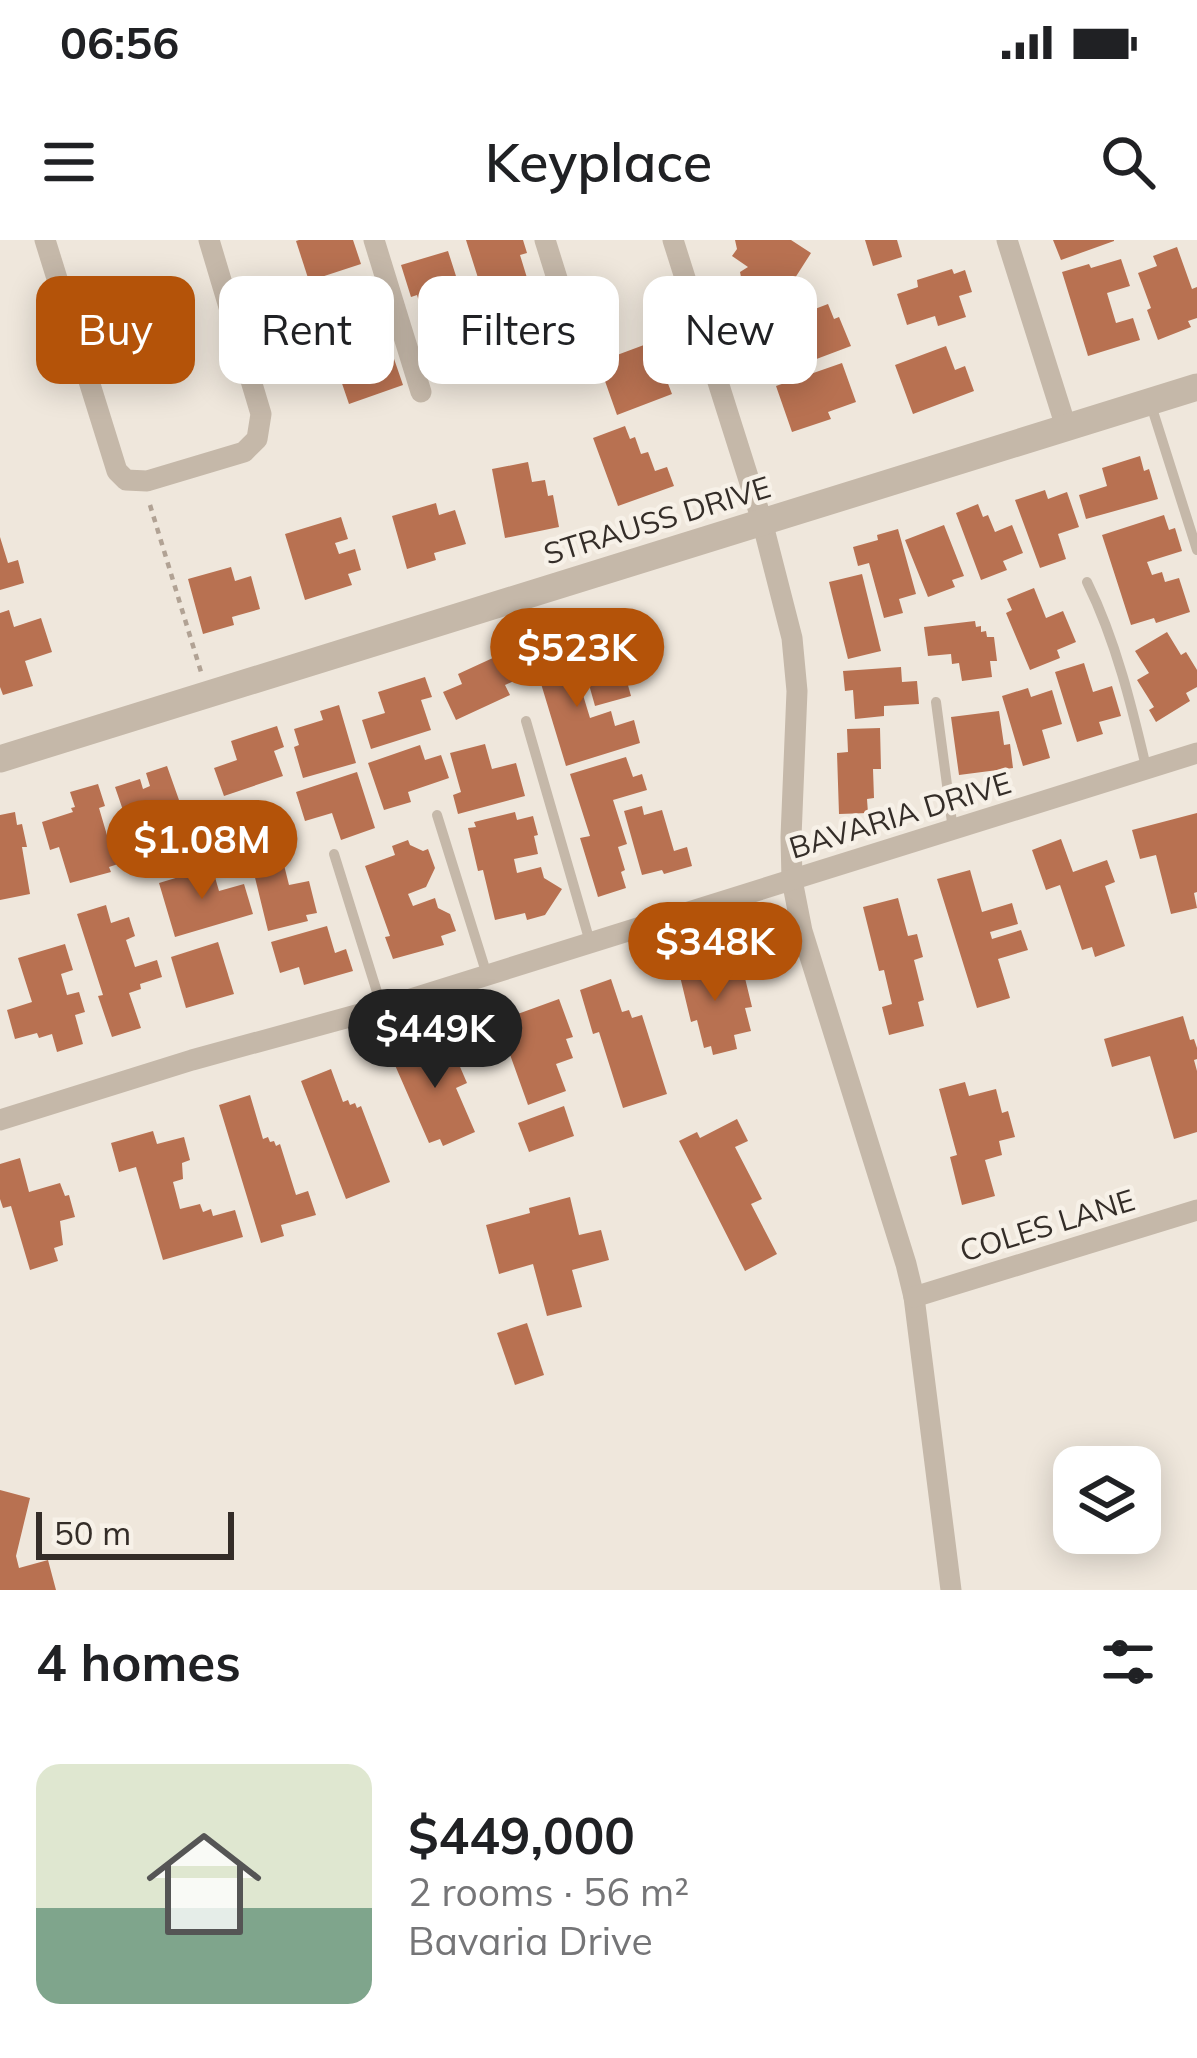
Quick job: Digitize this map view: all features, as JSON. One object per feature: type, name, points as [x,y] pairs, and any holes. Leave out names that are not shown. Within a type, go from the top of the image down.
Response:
[{"type":"street","points":[[45,240],[117,471],[126,480],[147,482],[244,452],[257,439],[261,414],[209,240]]},
{"type":"street","points":[[374,240],[421,392]]},
{"type":"street","points":[[545,240],[556,276]]},
{"type":"street","points":[[673,240],[761,521],[792,638],[797,751],[792,880],[813,971],[914,1297],[951,1590]]},
{"type":"street","points":[[1007,240],[1066,427]]},
{"type":"street","name":"STRAUSS DRIVE","points":[[0,759],[1197,387]]},
{"type":"street","name":"BAVARIA DRIVE","points":[[0,1120],[382,1008],[1197,754]]},
{"type":"street","name":"COLES LANE","points":[[914,1297],[1197,1210]]},
{"type":"lane","points":[[1150,402],[1197,550]]},
{"type":"lane","points":[[1088,582],[1135,715],[1147,771]]},
{"type":"lane","points":[[936,702],[953,830]]},
{"type":"lane","points":[[526,721],[590,942]]},
{"type":"lane","points":[[437,815],[487,975]]},
{"type":"lane","points":[[334,854],[382,1008]]},
{"type":"path","points":[[147,482],[147,497],[208,695]]},
{"type":"building","points":[[353,240],[361,264],[324,276],[307,276],[296,241]]},
{"type":"building","points":[[466,240],[523,240],[527,253],[520,255],[526,276],[477,276]]},
{"type":"building","points":[[735,240],[791,240],[811,253],[796,276],[741,276],[748,267],[732,256],[737,249]]},
{"type":"building","points":[[865,240],[897,240],[902,257],[873,266]]},
{"type":"building","points":[[1053,240],[1114,240],[1114,241],[1061,260]]},
{"type":"building","points":[[1177,247],[1192,289],[1197,287],[1197,318],[1188,321],[1191,327],[1158,340],[1138,273],[1157,266],[1153,256]]},
{"type":"building","points":[[448,251],[456,276],[418,276],[418,298],[411,297],[401,265]]},
{"type":"building","points":[[1121,259],[1130,286],[1107,293],[1116,323],[1133,318],[1140,340],[1088,356],[1062,272]]},
{"type":"building","points":[[952,269],[954,274],[965,270],[972,292],[959,296],[966,317],[938,326],[935,316],[907,325],[897,294],[918,287],[917,280]]},
{"type":"building","points":[[828,304],[851,346],[817,359],[817,308]]},
{"type":"building","points":[[643,345],[643,384],[668,384],[672,394],[617,415],[606,384],[619,384],[619,354]]},
{"type":"building","points":[[946,346],[955,370],[965,366],[974,391],[913,414],[895,365]]},
{"type":"building","points":[[394,359],[403,385],[349,404],[342,384],[394,384]]},
{"type":"building","points":[[842,363],[856,402],[828,412],[831,419],[792,432],[776,386],[817,384],[817,372]]},
{"type":"building","points":[[625,426],[641,454],[648,452],[655,471],[667,467],[674,486],[618,506],[593,438]]},
{"type":"building","points":[[1140,456],[1158,499],[1086,519],[1079,495],[1107,486],[1102,468]]},
{"type":"building","points":[[528,462],[532,482],[545,480],[548,496],[553,495],[559,527],[505,538],[492,469]]},
{"type":"building","points":[[1045,490],[1048,499],[1067,492],[1079,527],[1058,534],[1066,559],[1040,568],[1015,500]]},
{"type":"building","points":[[436,503],[439,515],[455,510],[466,544],[434,553],[436,560],[407,569],[392,516]]},
{"type":"building","points":[[978,504],[995,532],[1012,525],[1023,553],[1003,561],[1007,570],[981,580],[956,513]]},
{"type":"building","points":[[1164,515],[1169,530],[1175,528],[1182,551],[1147,562],[1152,575],[1162,572],[1165,582],[1179,578],[1190,612],[1131,625],[1102,535]]},
{"type":"building","points":[[341,517],[348,539],[335,543],[339,554],[355,549],[361,570],[348,574],[352,585],[305,600],[285,534]]},
{"type":"building","points":[[944,525],[964,576],[952,580],[955,587],[928,597],[905,540]]},
{"type":"building","points":[[898,529],[916,594],[899,599],[903,613],[884,618],[869,563],[858,566],[853,547]]},
{"type":"building","points":[[0,537],[8,563],[18,560],[24,583],[0,590]]},
{"type":"building","points":[[231,567],[235,581],[251,576],[260,609],[232,617],[234,625],[203,634],[188,579]]},
{"type":"building","points":[[862,574],[881,651],[848,659],[829,582]]},
{"type":"building","points":[[1034,588],[1046,618],[1063,611],[1076,642],[1057,650],[1060,658],[1030,670],[1006,613],[1012,610],[1007,599]]},
{"type":"building","points":[[9,610],[14,627],[41,618],[52,652],[25,661],[33,686],[3,695],[0,613]]},
{"type":"building","points":[[975,621],[981,632],[994,637],[997,661],[990,661],[992,677],[962,681],[959,663],[952,664],[951,654],[928,656],[924,627]]},
{"type":"building","points":[[613,632],[631,696],[595,706],[577,642]]},
{"type":"building","points":[[1167,632],[1197,670],[1197,687],[1186,693],[1190,701],[1156,722],[1149,710],[1154,707],[1137,680],[1149,673],[1135,651]]},
{"type":"building","points":[[566,639],[590,718],[611,711],[615,726],[634,720],[640,743],[566,766],[532,654]]},
{"type":"building","points":[[508,651],[511,657],[520,653],[529,674],[505,685],[510,695],[456,720],[443,692],[462,684],[458,674]]},
{"type":"building","points":[[1084,663],[1093,692],[1112,686],[1121,716],[1099,722],[1103,734],[1077,742],[1055,672]]},
{"type":"building","points":[[901,667],[902,682],[917,681],[919,704],[884,706],[884,716],[855,719],[853,690],[845,691],[843,671]]},
{"type":"building","points":[[425,677],[432,697],[421,700],[431,730],[371,749],[362,720],[385,713],[378,692]]},
{"type":"building","points":[[1028,688],[1031,697],[1052,690],[1062,724],[1042,730],[1050,758],[1023,766],[1002,696]]},
{"type":"building","points":[[339,705],[356,763],[303,778],[294,729],[323,720],[320,711]]},
{"type":"building","points":[[999,711],[1013,768],[959,775],[951,717]]},
{"type":"building","points":[[277,726],[284,747],[274,751],[283,776],[224,796],[214,768],[237,760],[231,741]]},
{"type":"building","points":[[880,728],[881,769],[873,769],[874,798],[867,799],[868,813],[839,814],[837,753],[848,752],[847,729]]},
{"type":"building","points":[[485,744],[492,769],[516,763],[525,796],[458,814],[453,795],[461,792],[450,753]]},
{"type":"building","points":[[420,745],[425,760],[441,755],[449,778],[408,792],[411,802],[384,810],[368,763]]},
{"type":"building","points":[[626,757],[633,777],[642,774],[647,790],[613,800],[627,844],[618,847],[626,888],[598,897],[580,838],[590,836],[570,774]]},
{"type":"building","points":[[167,766],[179,800],[172,802],[182,832],[136,848],[115,787],[140,779],[143,789],[150,786],[146,773]]},
{"type":"building","points":[[357,772],[375,828],[341,840],[332,813],[305,821],[296,792]]},
{"type":"building","points":[[98,784],[109,842],[117,840],[124,862],[109,867],[111,872],[70,883],[59,847],[50,850],[42,822],[73,812],[70,792]]},
{"type":"building","points":[[267,802],[270,815],[285,812],[293,842],[279,845],[289,885],[309,881],[317,913],[306,915],[308,921],[268,931],[250,857],[244,858],[235,823],[241,822],[238,809]]},
{"type":"building","points":[[642,806],[644,815],[662,810],[674,851],[687,847],[692,866],[642,875],[624,811]]},
{"type":"building","points":[[15,812],[27,847],[22,847],[30,894],[0,900],[0,815]]},
{"type":"building","points":[[515,812],[517,820],[533,816],[538,835],[534,836],[538,854],[514,859],[517,873],[541,867],[544,878],[562,889],[545,915],[527,920],[525,913],[495,920],[468,828],[476,827],[474,822]]},
{"type":"building","points":[[1197,813],[1197,908],[1171,914],[1156,855],[1140,859],[1132,830]]},
{"type":"building","points":[[1061,839],[1073,872],[1107,860],[1115,882],[1105,886],[1125,946],[1095,957],[1092,947],[1082,950],[1060,885],[1046,890],[1032,850]]},
{"type":"building","points":[[408,840],[423,851],[428,849],[435,868],[426,887],[408,894],[413,906],[435,898],[438,908],[450,914],[456,931],[441,936],[444,945],[393,959],[385,937],[390,936],[365,866],[395,855],[392,846]]},
{"type":"building","points":[[212,867],[219,891],[244,884],[253,914],[175,937],[159,883]]},
{"type":"building","points":[[970,870],[982,912],[1012,903],[1018,924],[990,932],[992,939],[1021,930],[1028,950],[998,959],[1010,998],[977,1008],[937,879]]},
{"type":"building","points":[[898,898],[908,936],[917,934],[923,957],[914,960],[924,1000],[918,1002],[924,1026],[889,1035],[882,1007],[892,1004],[863,907]]},
{"type":"building","points":[[106,905],[111,923],[129,917],[135,936],[126,940],[135,967],[157,960],[162,977],[129,993],[141,1028],[112,1037],[77,914]]},
{"type":"building","points":[[327,926],[335,953],[346,949],[353,971],[304,985],[299,967],[280,973],[271,942]]},
{"type":"building","points":[[218,942],[234,994],[186,1008],[171,957]]},
{"type":"building","points":[[65,944],[73,970],[61,974],[67,995],[79,992],[85,1012],[75,1015],[83,1044],[57,1052],[52,1034],[15,1039],[7,1010],[32,1002],[18,958]]},
{"type":"building","points":[[711,956],[717,980],[744,974],[752,1007],[745,1008],[751,1031],[734,1035],[737,1049],[713,1055],[711,1046],[704,1048],[697,1020],[691,1022],[677,964]]},
{"type":"building","points":[[611,979],[622,1012],[629,1010],[632,1018],[642,1015],[667,1094],[623,1108],[580,990]]},
{"type":"building","points":[[559,999],[573,1037],[566,1039],[573,1058],[556,1064],[566,1091],[528,1105],[508,1049],[496,1053],[485,1026]]},
{"type":"building","points":[[1183,1016],[1197,1048],[1197,1132],[1174,1139],[1150,1056],[1112,1067],[1104,1039]]},
{"type":"building","points":[[448,1039],[467,1083],[456,1088],[475,1132],[443,1146],[440,1139],[429,1143],[391,1056],[417,1044],[420,1051]]},
{"type":"building","points":[[331,1069],[343,1102],[361,1106],[390,1182],[346,1199],[301,1081]]},
{"type":"building","points":[[965,1082],[969,1096],[996,1089],[1015,1137],[999,1141],[1002,1155],[985,1160],[995,1196],[962,1205],[950,1157],[957,1155],[939,1089]]},
{"type":"building","points":[[250,1095],[263,1139],[280,1144],[296,1195],[308,1191],[316,1215],[281,1225],[284,1236],[261,1243],[219,1105]]},
{"type":"building","points":[[564,1106],[574,1136],[529,1152],[518,1123]]},
{"type":"building","points":[[737,1119],[748,1141],[735,1147],[762,1199],[751,1204],[777,1254],[745,1271],[679,1141],[697,1132],[700,1138]]},
{"type":"building","points":[[153,1131],[157,1144],[184,1137],[190,1160],[182,1163],[183,1179],[173,1182],[180,1209],[200,1204],[203,1212],[211,1209],[213,1216],[235,1210],[243,1237],[163,1260],[136,1167],[119,1172],[111,1143]]},
{"type":"building","points":[[20,1158],[29,1192],[60,1183],[75,1217],[60,1221],[63,1245],[54,1248],[58,1261],[30,1270],[11,1206],[3,1208],[0,1199],[0,1164]]},
{"type":"building","points":[[570,1197],[579,1235],[601,1230],[609,1260],[572,1270],[582,1307],[547,1316],[533,1264],[499,1274],[486,1225]]},
{"type":"building","points":[[527,1323],[544,1375],[515,1385],[497,1333]]},
{"type":"building","points":[[0,1490],[30,1498],[16,1556],[19,1568],[48,1560],[56,1590],[0,1590]]}]
